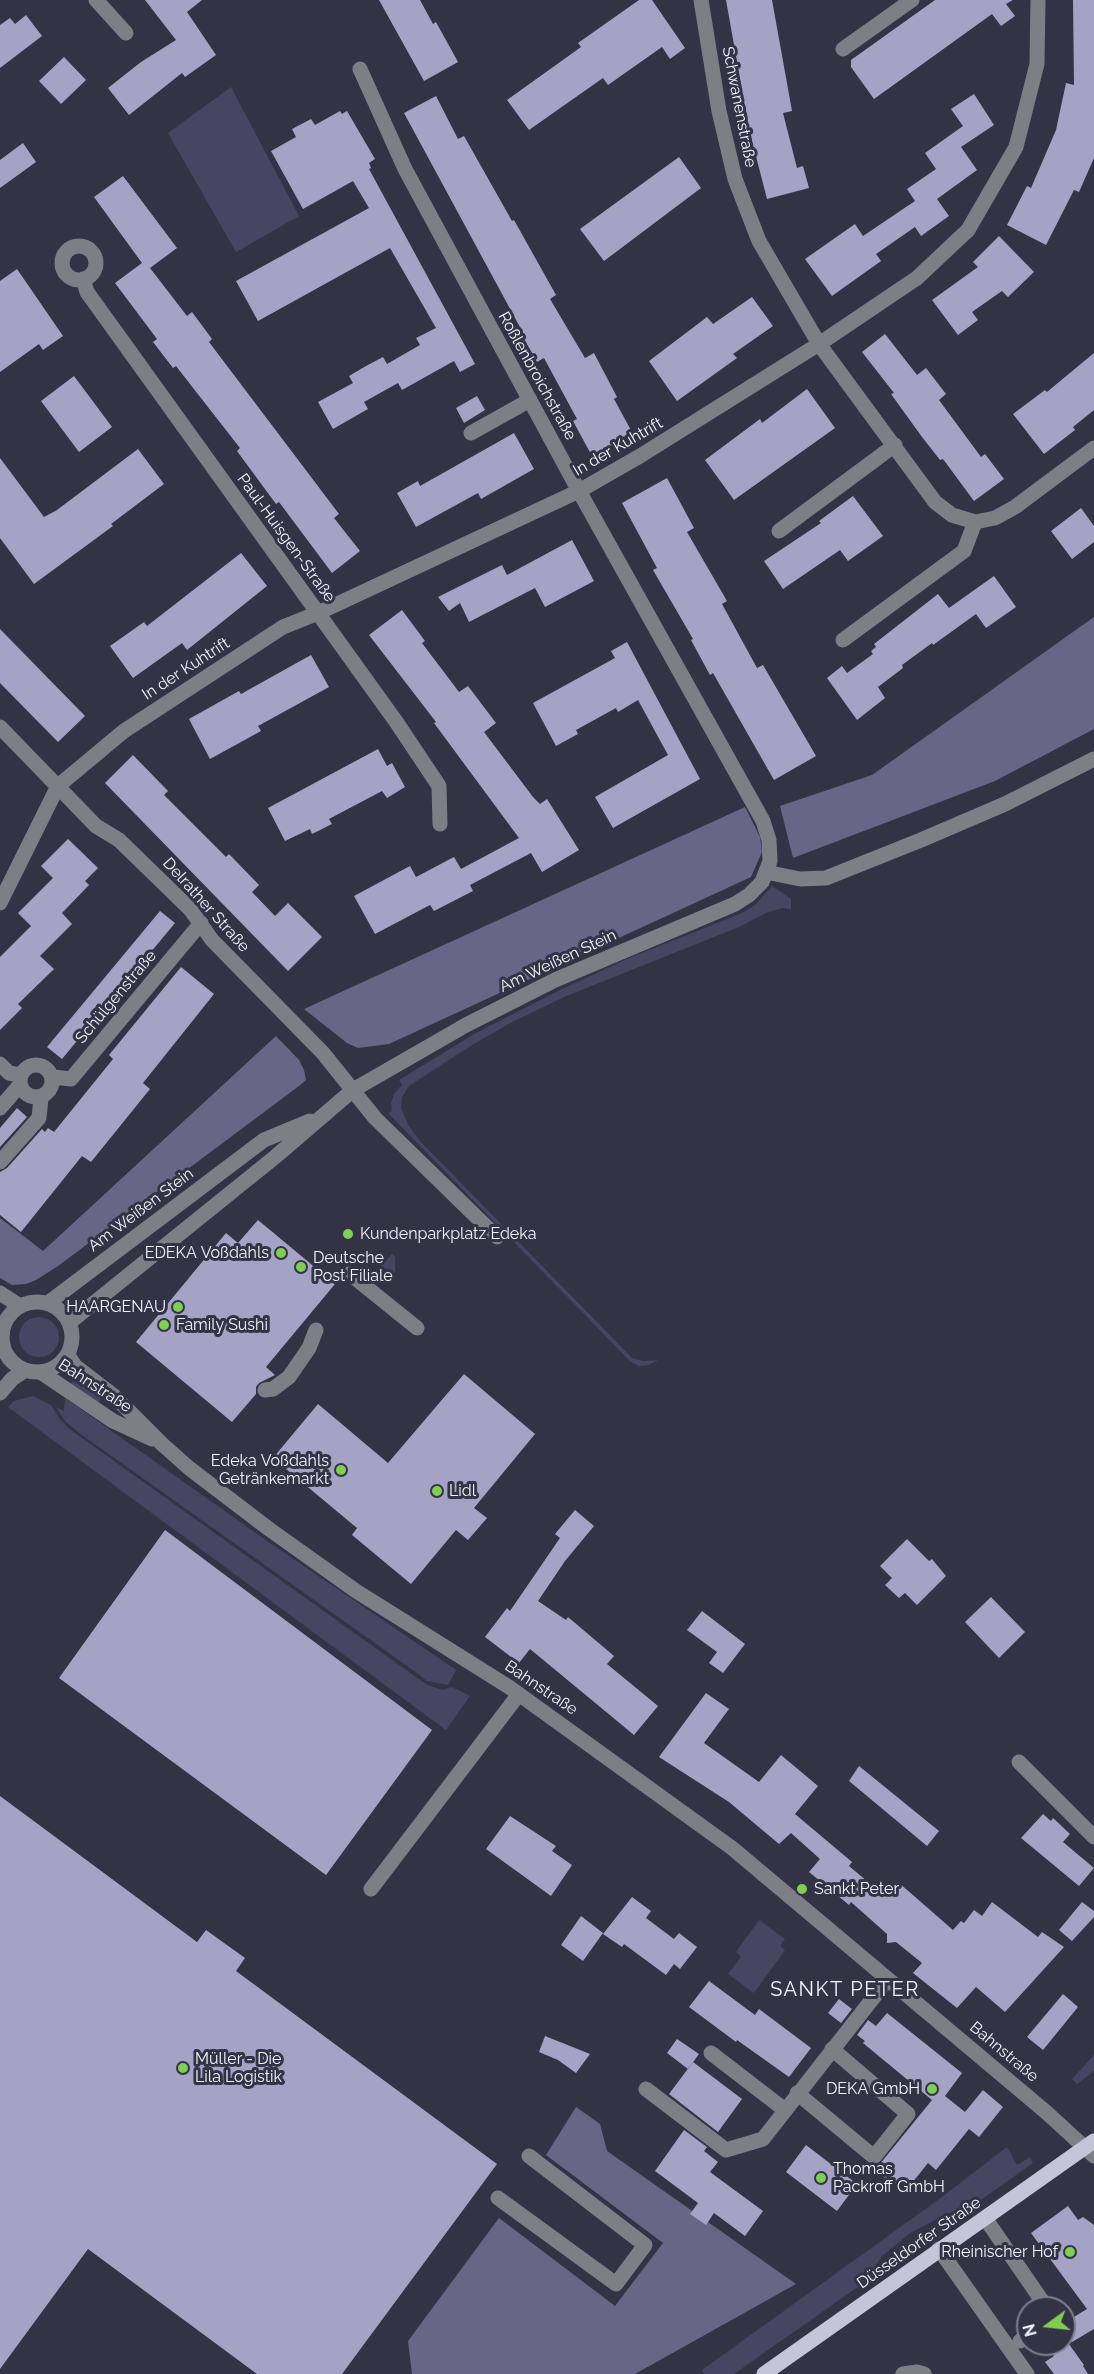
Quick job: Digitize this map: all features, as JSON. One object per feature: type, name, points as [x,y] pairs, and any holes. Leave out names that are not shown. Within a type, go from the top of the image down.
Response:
[{"type":"main road","name":"Düsseldorfer Straße","points":[[764,2374],[939,2249],[1091,2148]]},
{"type":"street","points":[[96,0],[126,33]]},
{"type":"street","name":"Schwanenstraße","points":[[701,0],[718,111],[735,179],[759,241],[819,344],[935,502],[952,515],[975,522]]},
{"type":"street","points":[[843,48],[912,0]]},
{"type":"street","name":"In der Kuhtrift","points":[[58,786],[124,731],[283,627],[318,613],[579,490],[640,456],[819,344],[917,278],[968,230],[1016,147],[1036,64],[1038,0]]},
{"type":"street","name":"Roßlenbroichstraße","points":[[360,69],[405,169],[579,490],[763,821],[769,840],[770,861],[766,872]]},
{"type":"street","name":"Paul-Huisgen-Straße","points":[[83,279],[87,292],[318,613],[439,786],[440,824]]},
{"type":"street","points":[[471,433],[530,400]]},
{"type":"street","points":[[779,531],[895,445]]},
{"type":"street","points":[[843,640],[964,551],[975,522],[995,518],[1015,507],[1094,448]]},
{"type":"street","name":"Delrather Straße","points":[[0,727],[96,826],[120,840],[190,909],[212,940],[323,1053],[375,1118],[497,1237]]},
{"type":"street","points":[[766,872],[800,879],[826,878],[1005,804],[1094,759]]},
{"type":"street","points":[[0,903],[58,786]]},
{"type":"street","name":"Am Weißen Stein","points":[[69,1323],[275,1157],[353,1090],[466,1025],[555,980],[735,904],[749,895],[762,882],[766,872]]},
{"type":"street","name":"Schülgenstraße","points":[[52,1077],[71,1079],[201,923]]},
{"type":"street","points":[[0,1064],[20,1080],[27,1096],[41,1098]]},
{"type":"street","points":[[0,1108],[20,1080],[26,1067],[37,1064],[47,1068],[52,1077],[51,1090],[41,1098],[39,1118],[0,1162]]},
{"type":"street","name":"Am Weißen Stein","points":[[48,1303],[264,1140],[321,1116]]},
{"type":"street","points":[[350,1274],[417,1328]]},
{"type":"street","points":[[0,1293],[20,1306]]},
{"type":"street","points":[[0,1393],[12,1379],[24,1371],[2,1357],[2,1324],[9,1314],[20,1306],[33,1302],[48,1303],[61,1311],[69,1323]]},
{"type":"street","name":"Bahnstraße","points":[[42,1373],[58,1366],[68,1355],[72,1336],[69,1323]]},
{"type":"street","points":[[265,1390],[273,1389],[289,1377],[309,1348],[316,1329]]},
{"type":"street","name":"Bahnstraße","points":[[68,1355],[75,1366],[114,1396],[162,1444],[219,1491],[356,1591],[519,1694],[732,1848],[1091,2148]]},
{"type":"street","name":"Bahnstraße","points":[[24,1371],[42,1373],[113,1421],[162,1444]]},
{"type":"street","points":[[371,1889],[519,1694]]},
{"type":"street","points":[[1019,1762],[1094,1837]]},
{"type":"street","points":[[646,2089],[726,2150],[763,2139],[888,1979]]},
{"type":"street","points":[[798,2093],[874,2157],[908,2114],[832,2049]]},
{"type":"street","points":[[711,2053],[785,2110]]},
{"type":"street","points":[[498,2198],[616,2284],[645,2245],[529,2156]]},
{"type":"street","points":[[985,2218],[1039,2296]]},
{"type":"street","points":[[939,2249],[1027,2374]]},
{"type":"street","points":[[903,2374],[917,2372],[924,2374]]},
{"type":"shaded area","points":[[231,87],[299,216],[236,252],[168,133]]},
{"type":"shaded area","points":[[1094,617],[1094,729],[995,781],[793,858],[780,806],[872,775]]},
{"type":"shaded area","points":[[745,807],[760,837],[762,852],[751,877],[389,1044],[358,1048],[347,1043],[304,1009]]},
{"type":"shaded area","points":[[772,886],[791,899],[791,909],[782,908],[768,912],[739,927],[564,997],[510,1023],[409,1086],[402,1097],[401,1108],[408,1125],[420,1141],[632,1358],[643,1361],[658,1360],[649,1365],[639,1366],[630,1361],[388,1113],[392,1111],[391,1103],[394,1094],[402,1085],[399,1080],[474,1034],[627,959],[742,913],[755,905]]},
{"type":"shaded area","points":[[276,1036],[299,1060],[306,1080],[58,1266],[26,1284],[12,1285],[0,1278],[0,1218],[43,1251]]},
{"type":"shaded area","points":[[376,1252],[386,1261],[392,1254],[395,1257],[393,1275],[377,1262]]},
{"type":"shaded area","points":[[39,1317],[53,1323],[59,1337],[53,1351],[39,1357],[25,1351],[19,1337],[25,1323]]},
{"type":"shaded area","points":[[74,1378],[101,1398],[98,1403],[70,1385]]},
{"type":"shaded area","points":[[33,1396],[51,1405],[68,1428],[427,1685],[443,1690],[452,1687],[470,1696],[446,1730],[8,1407],[14,1401]]},
{"type":"shaded area","points":[[65,1398],[270,1543],[456,1670],[448,1685],[427,1681],[82,1435],[65,1421],[56,1407],[64,1411]]},
{"type":"shaded area","points":[[759,1920],[785,1939],[780,1946],[785,1950],[754,1993],[728,1974],[741,1957],[736,1952]]},
{"type":"shaded area","points":[[1094,2055],[1094,2071],[1077,2084],[1072,2079]]},
{"type":"shaded area","points":[[576,2107],[600,2124],[607,2151],[796,2284],[635,2374],[412,2374],[408,2341],[499,2218],[615,2306],[663,2243],[546,2155]]},
{"type":"shaded area","points":[[1007,2147],[1017,2165],[1030,2157],[1033,2163],[975,2204],[943,2216],[910,2233],[882,2256],[862,2284],[734,2374],[704,2374],[702,2370],[942,2197]]},
{"type":"building","points":[[145,0],[202,0],[187,12],[216,55],[185,77],[182,73],[129,115],[108,88],[141,62],[176,40]]},
{"type":"building","points":[[379,0],[420,0],[433,24],[436,22],[458,62],[424,81]]},
{"type":"building","points":[[639,0],[652,0],[685,48],[670,59],[662,47],[608,85],[603,78],[529,130],[507,100],[581,47],[578,43]]},
{"type":"building","points":[[726,0],[772,0],[792,111],[783,113],[797,168],[803,166],[809,188],[767,199],[749,129]]},
{"type":"building","points":[[935,0],[1013,0],[1006,4],[1015,16],[1001,26],[992,14],[874,99],[851,67],[851,60]]},
{"type":"building","points":[[1073,0],[1094,0],[1094,158],[1079,192],[1074,190],[1046,245],[1007,225],[1027,186],[1031,188],[1056,130],[1066,83],[1074,85]]},
{"type":"building","points":[[26,15],[42,36],[0,68],[0,25],[10,18],[15,24]]},
{"type":"building","points":[[64,57],[86,80],[61,104],[39,81]]},
{"type":"building","points":[[974,94],[994,125],[961,147],[977,170],[937,199],[949,216],[921,236],[915,227],[876,254],[881,261],[832,296],[805,259],[855,224],[863,236],[915,201],[907,189],[936,169],[925,153],[963,126],[951,109]]},
{"type":"building","points":[[436,96],[458,139],[464,136],[512,221],[514,220],[556,295],[550,299],[585,358],[594,353],[617,397],[614,399],[633,434],[592,456],[573,421],[577,419],[544,358],[537,362],[404,113]]},
{"type":"building","points":[[340,111],[342,114],[347,111],[375,159],[369,163],[371,168],[369,169],[475,364],[460,372],[454,361],[402,390],[398,383],[364,402],[368,409],[333,429],[318,402],[353,383],[349,376],[366,366],[383,357],[387,364],[420,345],[416,338],[436,328],[390,248],[258,321],[236,281],[369,208],[353,181],[303,209],[271,151],[296,137],[292,129],[311,119],[315,125]]},
{"type":"building","points":[[23,143],[36,162],[0,188],[0,160]]},
{"type":"building","points":[[679,157],[701,188],[604,261],[580,229]]},
{"type":"building","points":[[123,176],[177,248],[150,268],[187,316],[192,312],[212,339],[209,342],[339,514],[334,518],[360,551],[332,573],[279,502],[276,504],[237,451],[240,448],[176,366],[173,368],[153,342],[157,339],[115,283],[142,263],[94,197]]},
{"type":"building","points":[[999,236],[1034,272],[1008,297],[1002,291],[972,312],[978,320],[958,335],[932,300],[978,267],[973,262]]},
{"type":"building","points":[[17,269],[63,336],[43,350],[39,344],[0,372],[0,281]]},
{"type":"building","points":[[752,297],[773,326],[733,354],[737,358],[677,401],[649,361],[707,317],[713,324]]},
{"type":"building","points":[[885,334],[917,375],[926,368],[946,394],[939,400],[981,457],[985,454],[1004,479],[974,501],[943,459],[940,460],[922,437],[891,394],[894,393],[862,352]]},
{"type":"building","points":[[1094,353],[1094,410],[1073,427],[1075,430],[1044,454],[1013,414],[1045,390],[1047,392]]},
{"type":"building","points":[[74,376],[112,427],[79,452],[41,401]]},
{"type":"building","points":[[807,389],[835,428],[734,500],[705,460],[760,419],[762,423]]},
{"type":"building","points":[[477,396],[485,410],[464,423],[456,408]]},
{"type":"building","points":[[514,433],[534,469],[481,499],[478,493],[416,527],[397,493],[418,481],[420,486]]},
{"type":"building","points":[[138,449],[164,484],[111,524],[113,526],[34,584],[0,538],[0,458],[44,517],[57,510]]},
{"type":"building","points":[[667,478],[694,528],[687,532],[727,601],[722,604],[757,668],[763,665],[816,756],[774,780],[713,673],[710,675],[691,640],[693,639],[653,570],[657,568],[622,503]]},
{"type":"building","points":[[853,496],[883,536],[848,561],[840,550],[783,589],[764,561],[821,523],[819,521]]},
{"type":"building","points":[[1081,508],[1094,526],[1094,542],[1072,559],[1051,531]]},
{"type":"building","points":[[572,540],[594,581],[545,607],[535,588],[469,622],[460,603],[449,611],[438,597],[502,565],[507,575]]},
{"type":"building","points":[[241,553],[267,586],[187,650],[182,643],[133,678],[110,646],[144,622],[147,626]]},
{"type":"building","points":[[994,576],[1016,607],[986,628],[976,614],[933,645],[932,643],[902,665],[903,668],[878,687],[885,698],[857,720],[827,678],[842,666],[847,673],[873,654],[871,651],[876,647],[874,644],[938,594],[949,608]]},
{"type":"building","points":[[402,610],[425,641],[422,643],[459,692],[468,686],[496,723],[484,732],[533,797],[540,804],[547,799],[579,850],[542,872],[531,853],[470,885],[473,891],[434,911],[430,905],[375,934],[354,896],[410,866],[416,877],[454,857],[461,869],[519,838],[434,723],[436,722],[369,635]]},
{"type":"building","points":[[0,629],[85,716],[58,742],[0,683]]},
{"type":"building","points":[[627,642],[700,779],[613,828],[595,797],[668,755],[638,700],[618,712],[616,708],[576,730],[578,734],[556,746],[533,703],[615,658],[611,651]]},
{"type":"building","points":[[311,655],[329,687],[258,726],[261,731],[210,759],[189,719],[239,691],[241,694]]},
{"type":"building","points":[[378,749],[387,766],[392,763],[405,787],[387,798],[382,791],[329,819],[332,824],[312,834],[310,829],[285,841],[268,808]]},
{"type":"building","points":[[133,755],[168,791],[164,795],[226,857],[229,854],[259,885],[252,892],[275,916],[288,903],[322,937],[288,971],[105,783]]},
{"type":"building","points":[[68,839],[98,868],[85,881],[89,885],[62,913],[72,924],[40,956],[54,969],[18,1004],[22,1008],[0,1030],[0,957],[31,926],[18,913],[53,878],[41,866]]},
{"type":"building","points":[[160,911],[175,923],[62,1059],[47,1047]]},
{"type":"building","points":[[181,967],[214,994],[143,1083],[150,1089],[91,1162],[82,1156],[21,1232],[0,1215],[0,1172],[7,1168],[42,1129],[45,1132],[48,1128],[54,1132],[113,1059],[109,1055]]},
{"type":"building","points":[[17,1108],[27,1117],[0,1147],[0,1128]]},
{"type":"building","points":[[258,1220],[335,1284],[266,1367],[275,1375],[259,1383],[256,1387],[256,1394],[232,1422],[136,1342],[226,1233],[238,1243]]},
{"type":"building","name":"Lidl","points":[[464,1374],[535,1434],[474,1508],[487,1518],[468,1540],[456,1530],[411,1584],[352,1535],[357,1528],[273,1458],[318,1404],[388,1463]]},
{"type":"building","points":[[575,1510],[594,1526],[565,1561],[538,1601],[566,1620],[568,1617],[614,1656],[607,1664],[658,1706],[634,1735],[530,1649],[519,1663],[485,1637],[507,1608],[510,1611],[560,1538],[555,1534]]},
{"type":"building","points":[[165,1530],[432,1730],[326,1875],[59,1678]]},
{"type":"building","points":[[907,1539],[929,1561],[932,1559],[946,1576],[917,1605],[905,1593],[899,1598],[885,1585],[892,1578],[880,1566]]},
{"type":"building","points":[[991,1597],[1025,1632],[999,1658],[965,1622]]},
{"type":"building","points":[[702,1611],[745,1644],[723,1673],[709,1663],[717,1652],[687,1630]]},
{"type":"building","points":[[706,1693],[729,1709],[704,1743],[759,1782],[781,1755],[818,1786],[795,1814],[852,1862],[849,1866],[886,1897],[898,1882],[953,1930],[961,1921],[964,1923],[974,1910],[982,1916],[992,1902],[1038,1937],[1042,1932],[1064,1947],[1005,2012],[976,1987],[957,2008],[913,1973],[922,1963],[896,1942],[887,1943],[887,1934],[851,1902],[849,1905],[809,1872],[820,1859],[791,1833],[779,1844],[729,1802],[659,1757]]},
{"type":"building","points":[[859,1766],[939,1831],[927,1846],[849,1781]]},
{"type":"building","name":"Müller - Die Lila Logistik","points":[[0,1796],[197,1942],[206,1930],[245,1958],[236,1971],[497,2164],[342,2374],[257,2374],[88,2249],[0,2369]]},
{"type":"building","points":[[1043,1814],[1051,1821],[1053,1818],[1070,1834],[1063,1842],[1094,1868],[1079,1886],[1021,1838]]},
{"type":"building","points":[[510,1816],[556,1846],[552,1851],[572,1865],[551,1896],[486,1849]]},
{"type":"building","points":[[632,1897],[651,1911],[646,1918],[674,1939],[679,1933],[697,1947],[680,1969],[674,1964],[666,1975],[624,1944],[622,1947],[603,1934]]},
{"type":"building","points":[[1082,1902],[1094,1911],[1094,1917],[1072,1941],[1059,1930]]},
{"type":"building","points":[[581,1916],[603,1933],[583,1961],[561,1945]]},
{"type":"building","points":[[709,1981],[755,2015],[759,2009],[811,2048],[789,2077],[689,2007]]},
{"type":"building","points":[[1063,1994],[1078,2007],[1043,2050],[1027,2037]]},
{"type":"building","points":[[839,1999],[852,2009],[841,2023],[828,2013]]},
{"type":"building","points":[[887,2013],[962,2073],[945,2096],[965,2112],[983,2090],[1003,2107],[979,2137],[969,2129],[936,2170],[928,2163],[904,2193],[875,2170],[932,2100],[863,2043],[865,2041],[857,2035],[868,2020],[876,2026]]},
{"type":"building","points":[[545,2036],[590,2054],[576,2073],[558,2060],[539,2052]]},
{"type":"building","points":[[677,2039],[699,2054],[688,2069],[667,2053]]},
{"type":"building","points":[[693,2062],[742,2099],[718,2132],[669,2094]]},
{"type":"building","points":[[684,2130],[707,2147],[704,2151],[718,2162],[710,2172],[763,2211],[745,2236],[714,2213],[706,2225],[690,2214],[698,2203],[655,2171]]},
{"type":"building","name":"Thomas Packroff GmbH","points":[[806,2145],[857,2184],[837,2211],[786,2172]]},
{"type":"building","name":"Rheinischer Hof","points":[[1068,2206],[1078,2220],[1083,2217],[1094,2225],[1094,2329],[1076,2340],[1076,2316],[1087,2309],[1031,2233]]},
{"type":"building","points":[[1076,2354],[1088,2374],[1054,2374],[1045,2362],[1054,2356],[1076,2356]]},
{"type":"place","name":"Kundenparkplatz Edeka","points":[[348,1234]]},
{"type":"place","name":"EDEKA Voßdahls","points":[[281,1253]]},
{"type":"place","name":"Deutsche Post Filiale","points":[[301,1267]]},
{"type":"place","name":"HAARGENAU","points":[[178,1307]]},
{"type":"place","name":"Family Sushi","points":[[164,1325]]},
{"type":"place","name":"Edeka Voßdahls Getränkemarkt","points":[[341,1470]]},
{"type":"place","name":"Lidl","points":[[437,1491]]},
{"type":"place","name":"Sankt Peter","points":[[802,1889]]},
{"type":"place","name":"Müller - Die Lila Logistik","points":[[183,2068]]},
{"type":"place","name":"DEKA GmbH","points":[[932,2089]]},
{"type":"place","name":"Thomas Packroff GmbH","points":[[821,2178]]},
{"type":"place","name":"Rheinischer Hof","points":[[1070,2252]]},
{"type":"district","name":"SANKT PETER","points":[[845,1990]]}]
